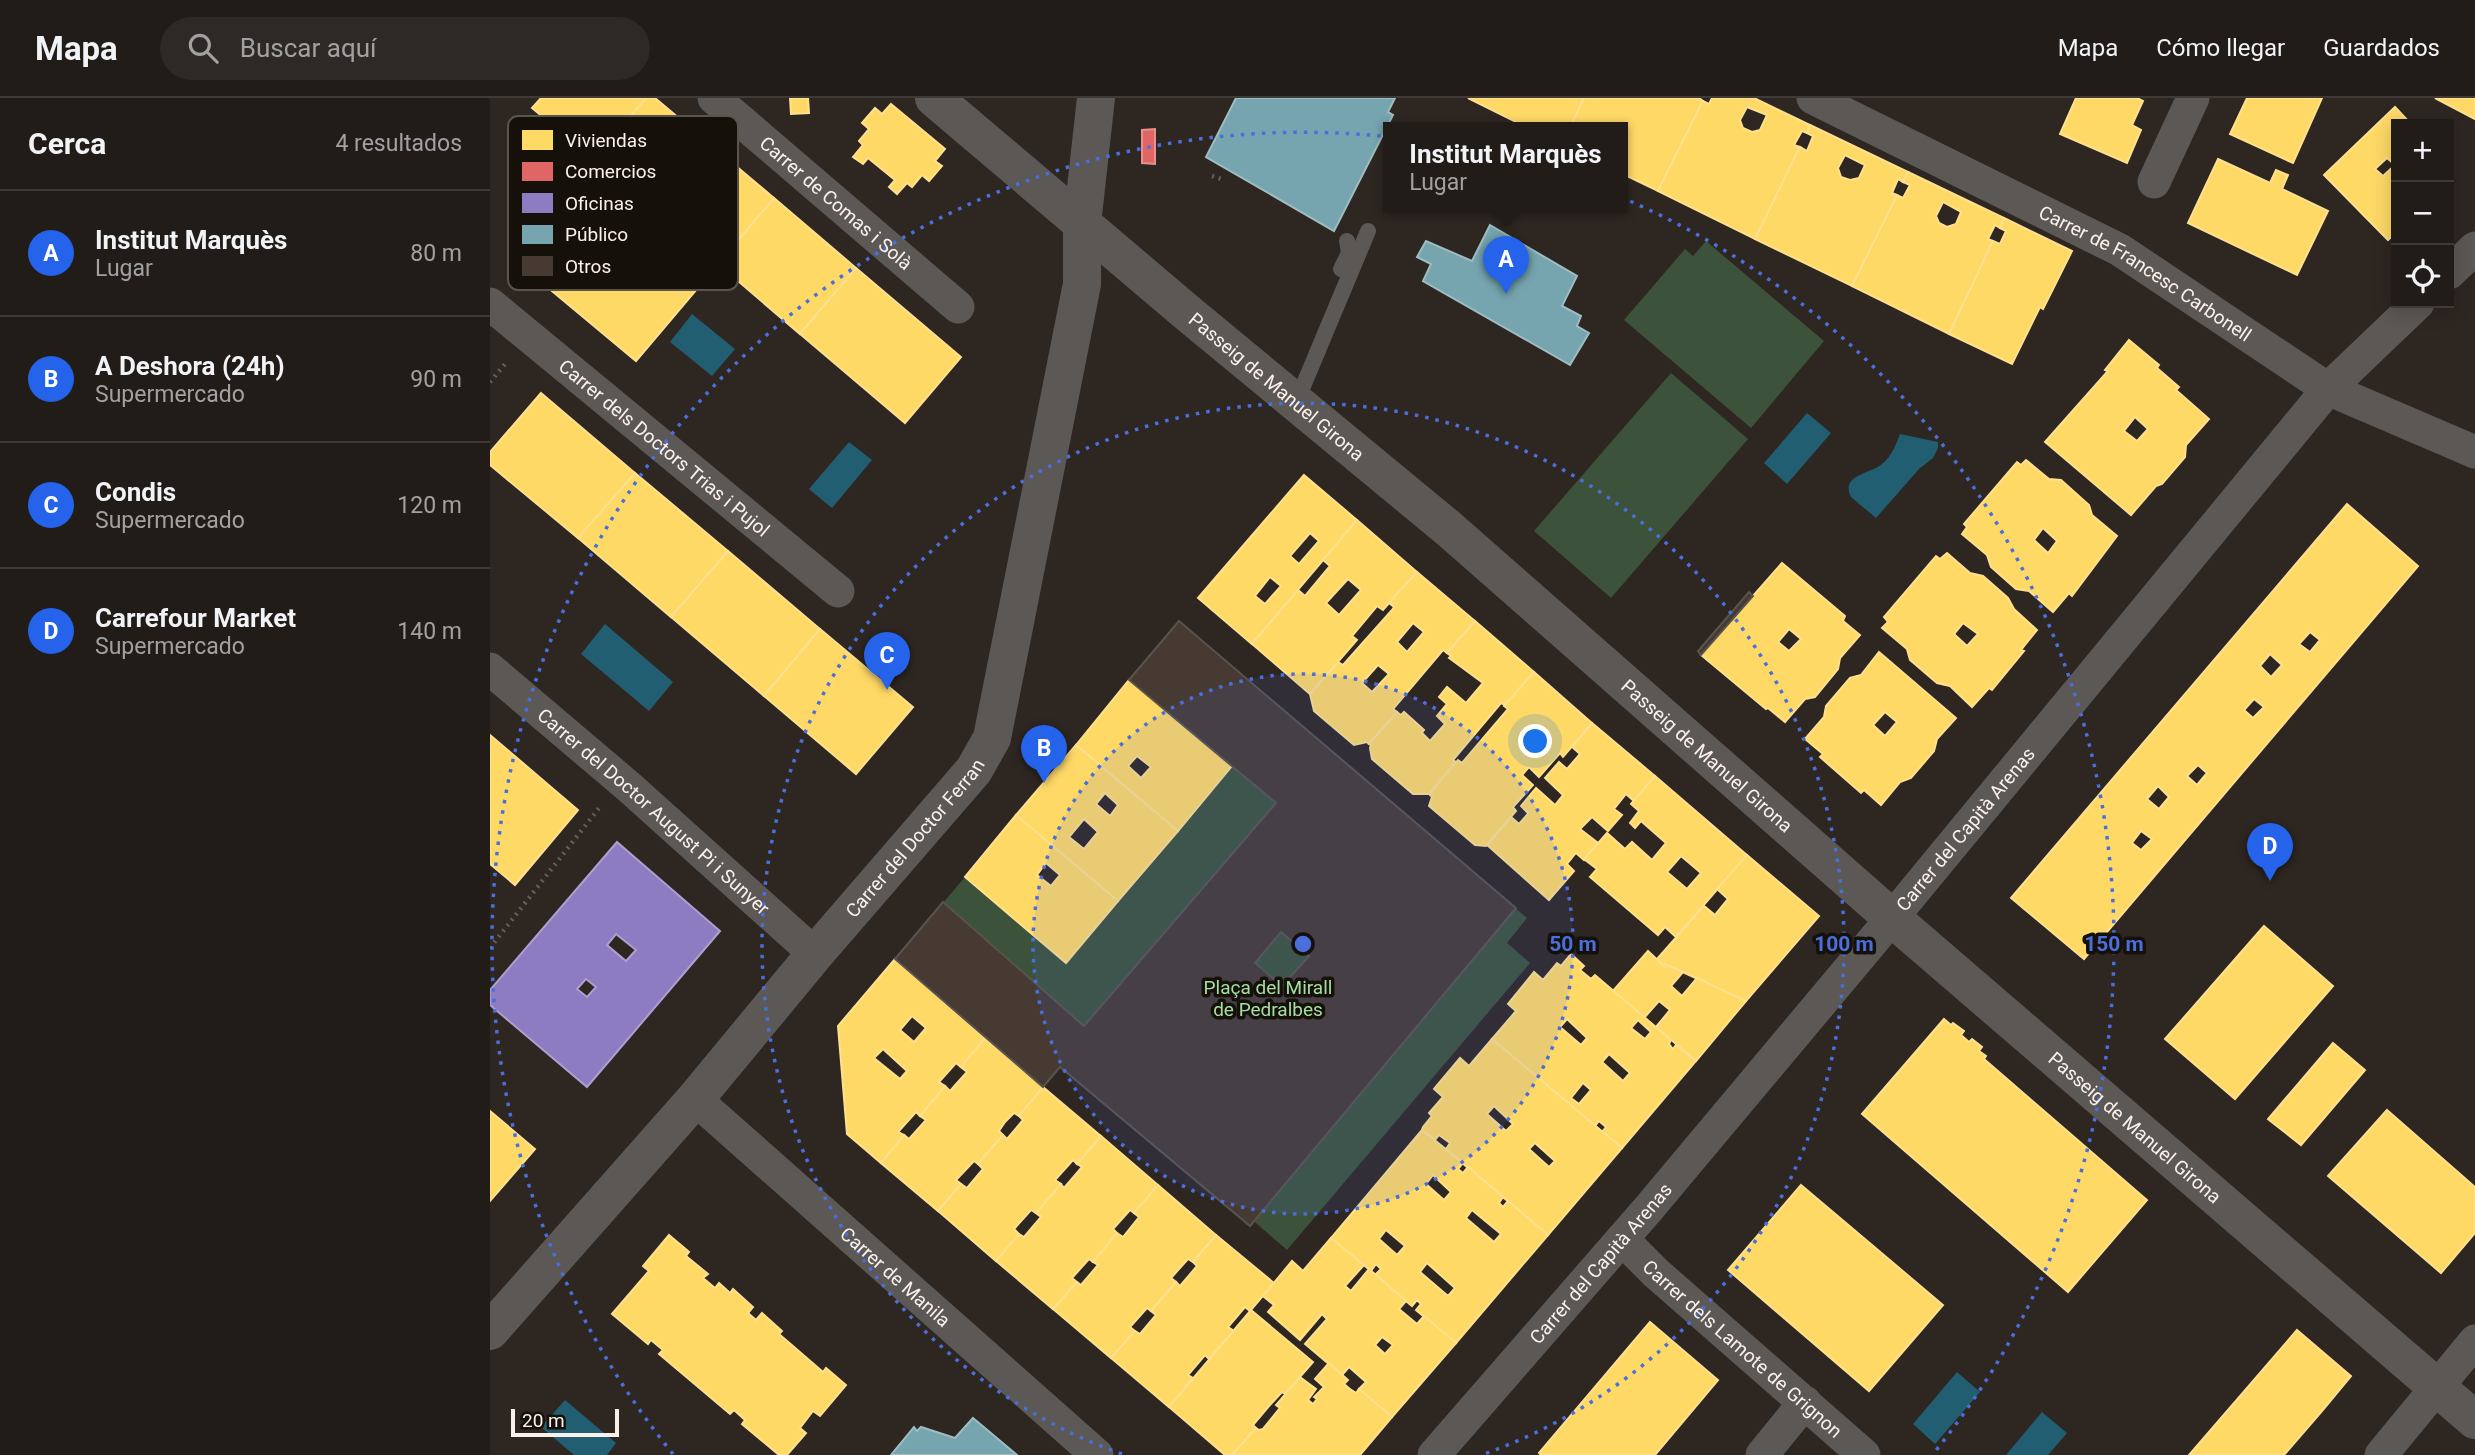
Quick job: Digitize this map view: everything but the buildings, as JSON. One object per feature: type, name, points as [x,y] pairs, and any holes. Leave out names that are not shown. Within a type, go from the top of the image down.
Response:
[{"type":"street","name":"Carrer de Comas i Solà","points":[[714,98],[735,116]]},
{"type":"street","name":"Passeig de Manuel Girona","points":[[934,98],[1458,537],[1892,918],[2475,1420]]},
{"type":"street","name":"Carrer del Doctor Ferran","points":[[490,1331],[695,1099],[815,954],[974,770],[992,738],[1082,284],[1082,224],[1096,98]]},
{"type":"street","name":"Carrer de Francesc Carbonell","points":[[1813,98],[2120,250],[2328,388],[2475,452]]},
{"type":"street","points":[[2154,182],[2193,98]]},
{"type":"street","name":"Carrer de Comas i Solà","points":[[738,119],[958,307]]},
{"type":"street","points":[[2454,268],[2475,248]]},
{"type":"street","name":"Carrer dels Doctors Trias i Pujol","points":[[490,304],[838,592]]},
{"type":"street","name":"Carrer del Capità Arenas","points":[[1433,1455],[1622,1239],[1892,918],[2328,388],[2413,308]]},
{"type":"street","name":"Carrer del Doctor August Pi i Sunyer","points":[[490,669],[629,788],[815,954]]},
{"type":"street","name":"Carrer de Manila","points":[[695,1099],[1097,1455]]},
{"type":"street","name":"Carrer dels Lamote de Grignon","points":[[1622,1239],[1864,1455]]},
{"type":"street","points":[[2381,1455],[2475,1341]]},
{"type":"street","points":[[1762,1455],[1805,1402]]},
{"type":"lane","points":[[1296,403],[1368,231]]},
{"type":"lane","points":[[1339,299],[1340,271],[1349,253],[1347,241]]},
{"type":"path","points":[[1212,176],[1224,180]]},
{"type":"path","points":[[490,382],[507,362]]},
{"type":"path","points":[[490,948],[599,808]]},
{"type":"green space","points":[[1706,241],[1824,341],[1751,428],[1624,320],[1685,249],[1693,256]]},
{"type":"green space","points":[[1671,373],[1748,439],[1611,598],[1534,531]]},
{"type":"green space","name":"Plaça del Mirall de Pedralbes","points":[[1179,621],[1527,918],[1507,943],[1530,963],[1287,1250],[920,930],[965,877],[1066,963],[1232,767]]},
{"type":"water","points":[[692,314],[735,349],[712,376],[670,342]]},
{"type":"water","points":[[1807,413],[1831,433],[1787,484],[1764,463]]},
{"type":"water","points":[[1900,434],[1938,442],[1938,448],[1933,458],[1919,469],[1876,518],[1851,497],[1850,484],[1858,476],[1885,461]]},
{"type":"water","points":[[849,442],[872,460],[832,508],[809,489]]},
{"type":"water","points":[[605,624],[673,682],[649,711],[581,654]]},
{"type":"water","points":[[1957,1372],[1980,1392],[1935,1444],[1913,1424]]},
{"type":"water","points":[[565,1400],[616,1443],[607,1455],[574,1455],[541,1427]]},
{"type":"water","points":[[2042,1412],[2067,1433],[2048,1455],[2006,1455]]},
{"type":"place","name":"Institut Marquès","points":[[1506,294]]},
{"type":"place","name":"Condis","points":[[887,690]]},
{"type":"place","name":"A Deshora (24h)","points":[[1044,783]]},
{"type":"place","name":"Carrefour Market","points":[[2270,881]]}]
